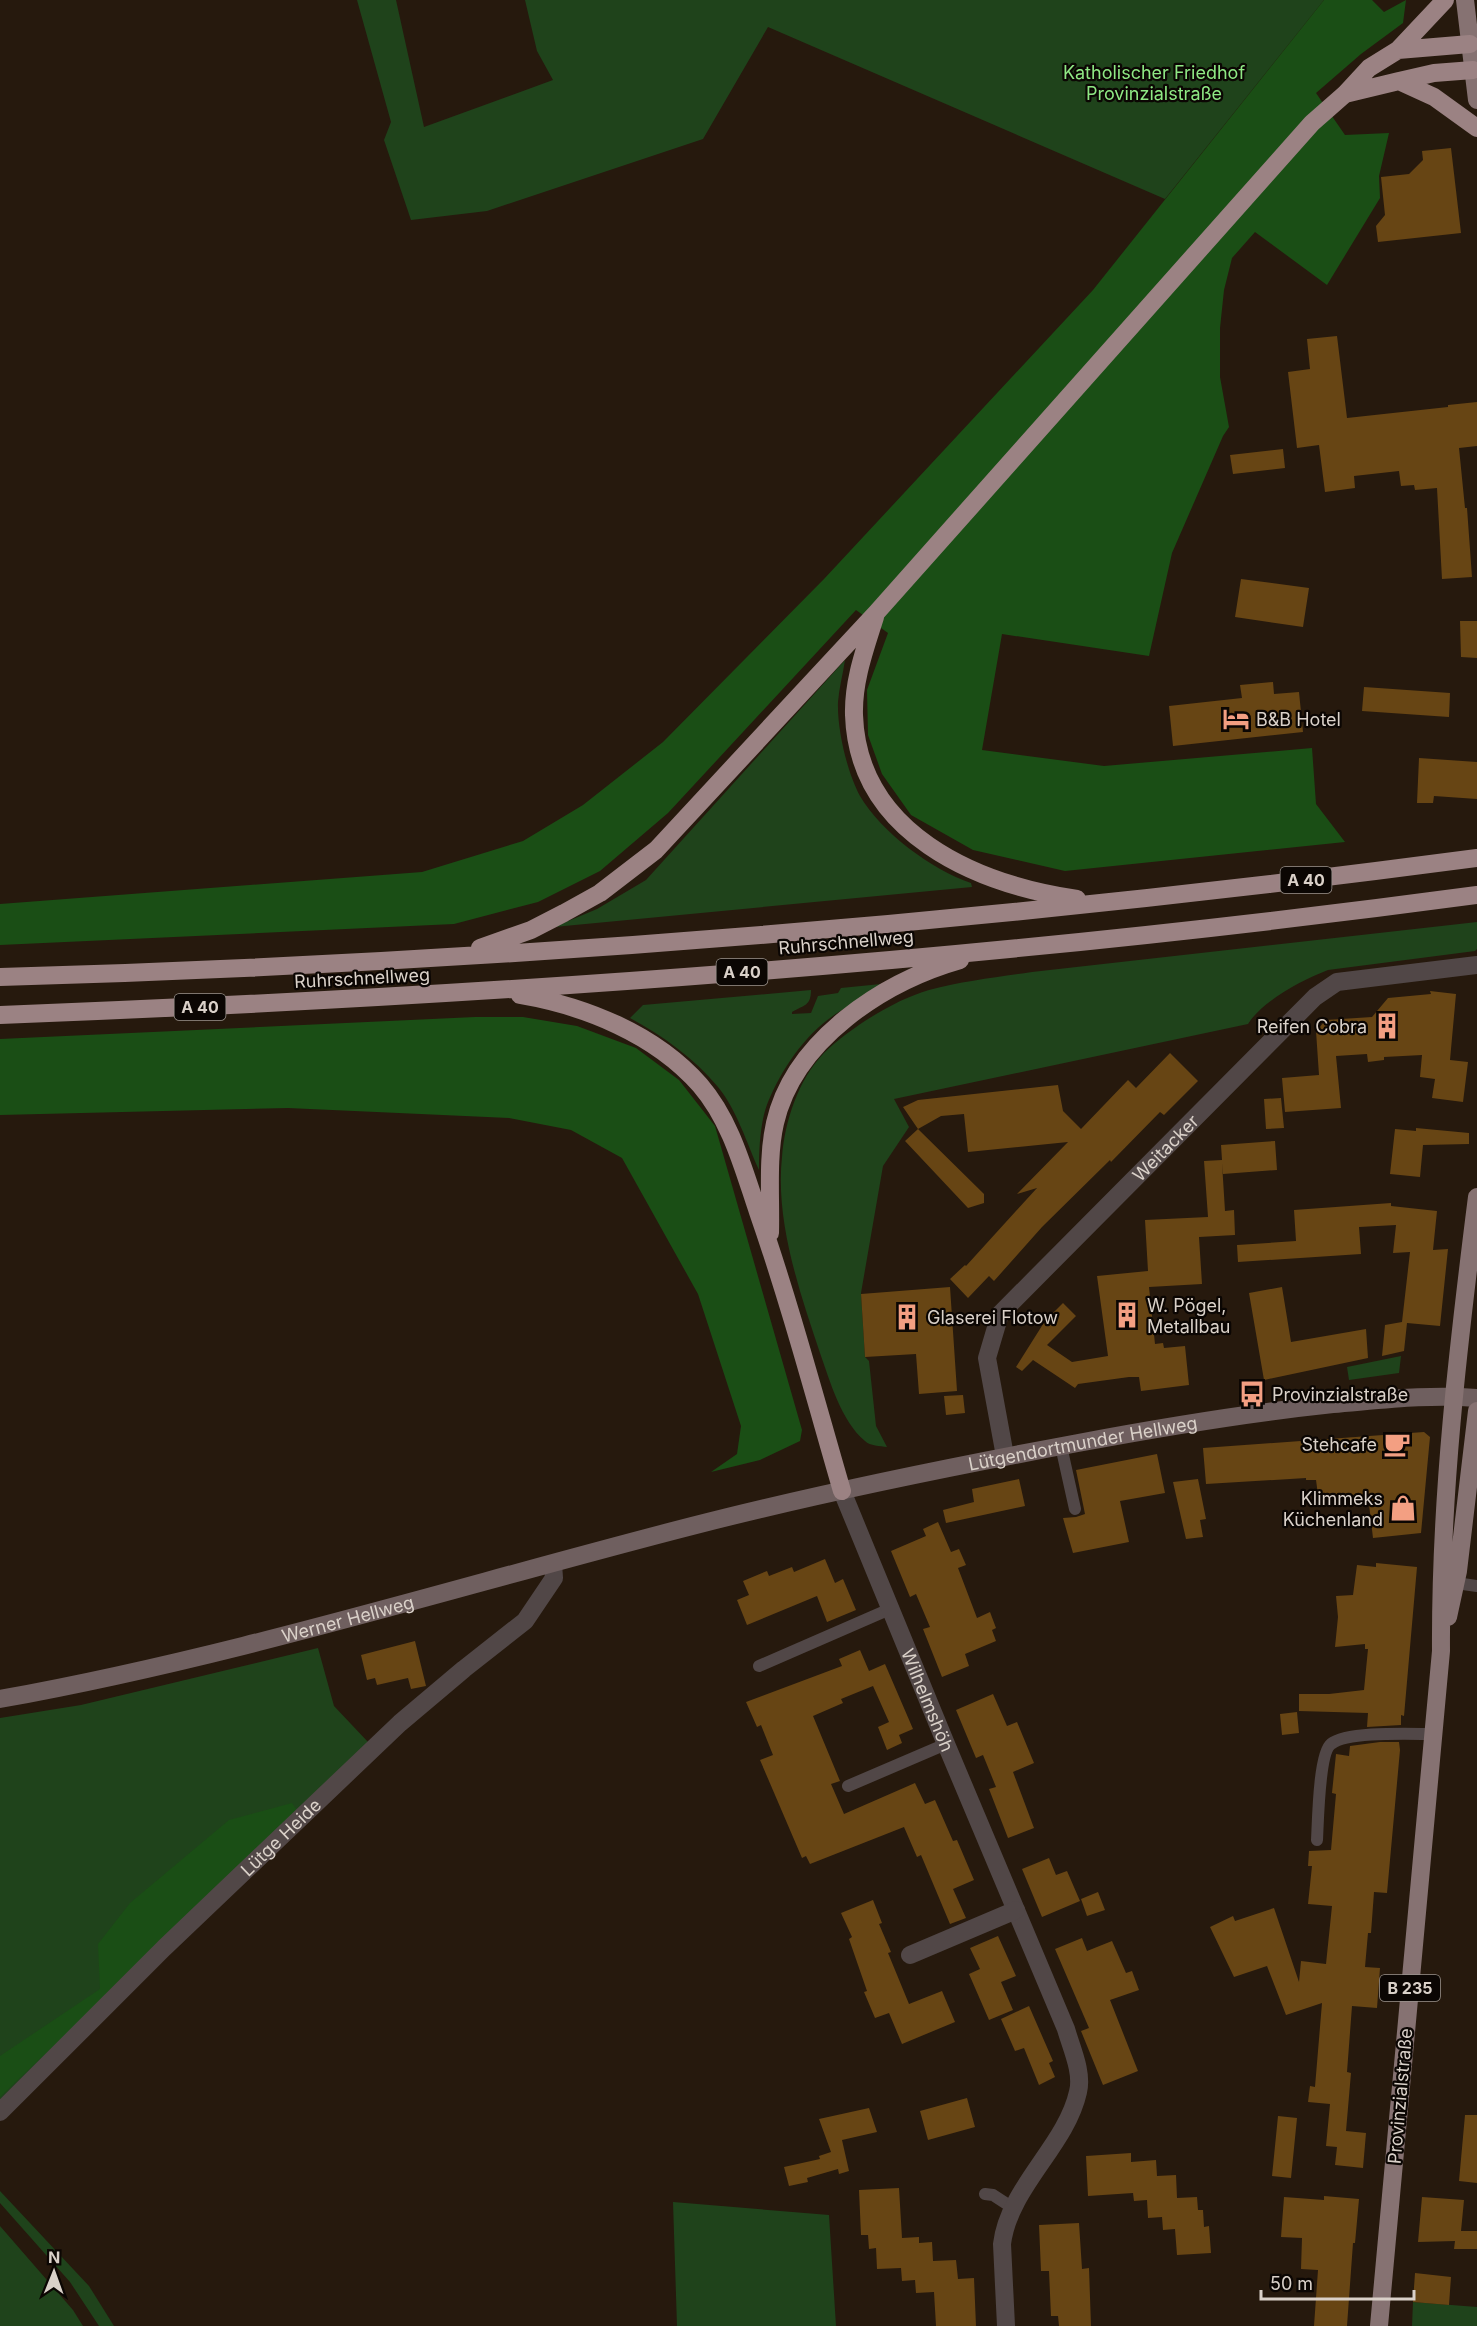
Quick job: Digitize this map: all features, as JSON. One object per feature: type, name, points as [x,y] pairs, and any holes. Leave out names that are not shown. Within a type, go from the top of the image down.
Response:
[{"type":"highway","points":[[419,959],[472,951],[531,930],[600,893],[656,850],[876,612],[1312,123],[1345,94],[1368,68],[1398,50],[1444,0]]},
{"type":"highway","points":[[1398,50],[1470,44]]},
{"type":"highway","points":[[1345,94],[1434,73],[1473,70]]},
{"type":"highway","points":[[1399,81],[1434,97],[1477,128]]},
{"type":"highway","points":[[876,612],[855,693],[856,737],[872,783],[899,822],[939,853],[993,878],[1059,896],[1104,900],[1134,899]]},
{"type":"highway","name":"Ruhrschnellweg","points":[[0,977],[419,959],[834,929],[1134,899],[1477,858]]},
{"type":"highway","name":"Ruhrschnellweg","points":[[0,1015],[467,992],[759,971],[1275,920],[1477,895]]},
{"type":"highway","points":[[770,1247],[771,1148],[776,1122],[793,1078],[807,1056],[848,1017],[924,973],[983,953],[1015,947]]},
{"type":"highway","points":[[467,992],[515,994],[576,1009],[638,1036],[684,1069],[700,1086],[725,1122],[735,1145],[770,1247],[842,1491]]},
{"type":"main road","points":[[1465,0],[1477,100]]},
{"type":"main road","name":"Provinzialstraße","points":[[1441,1651],[1440,1572],[1459,1338],[1477,1197]]},
{"type":"main road","name":"Lütgendortmunder Hellweg","points":[[693,1526],[1005,1456],[1264,1412],[1420,1396],[1477,1398]]},
{"type":"main road","name":"Provinzialstraße","points":[[1379,2326],[1441,1651],[1455,1583],[1477,1411]]},
{"type":"main road","name":"Werner Hellweg","points":[[0,1699],[91,1682],[347,1618],[693,1526]]},
{"type":"street","name":"Weitacker","points":[[1005,1456],[987,1358],[1000,1314],[1315,997],[1337,982],[1473,965]]},
{"type":"street","name":"Wilhelmshöh","points":[[842,1491],[852,1510],[890,1609],[1066,2029],[1078,2071],[1079,2091],[1068,2117],[1007,2218],[1002,2244],[1006,2326]]},
{"type":"street","name":"Lütge Heide","points":[[0,2112],[164,1948],[400,1723],[525,1621],[554,1578],[554,1564]]},
{"type":"street","points":[[910,1954],[1016,1910]]},
{"type":"lane","points":[[1060,1446],[1067,1465],[1075,1509]]},
{"type":"lane","points":[[1455,1583],[1477,1586]]},
{"type":"lane","points":[[759,1666],[890,1609]]},
{"type":"lane","points":[[1317,1840],[1324,1756],[1330,1744],[1346,1737],[1433,1734]]},
{"type":"lane","points":[[848,1786],[946,1744]]},
{"type":"lane","points":[[985,2193],[993,2195],[1013,2208]]},
{"type":"green space","name":"Katholischer Friedhof Provinzialstraße","points":[[357,0],[396,0],[424,127],[553,80],[537,51],[525,0],[1324,0],[1165,199],[768,27],[703,139],[487,211],[411,220],[384,140],[391,122]]},
{"type":"green space","points":[[1324,0],[1372,0],[1384,12],[1406,0],[1403,23],[1361,54],[1316,93],[1345,135],[1389,133],[1379,176],[1380,198],[1327,285],[1255,232],[1232,258],[1224,290],[1220,328],[1220,377],[1229,427],[1172,553],[1149,656],[1002,634],[982,750],[1104,766],[1312,748],[1316,804],[1345,842],[1065,871],[973,850],[911,815],[882,774],[868,735],[867,690],[888,633],[856,610],[668,813],[600,871],[538,902],[454,924],[0,945],[0,904],[422,872],[523,841],[583,805],[663,742],[824,579],[1093,290]]},
{"type":"green space","points":[[845,660],[838,702],[839,725],[847,763],[860,796],[869,810],[894,836],[924,859],[971,883],[972,887],[554,927],[597,909],[646,880]]},
{"type":"green space","points":[[1477,922],[1477,949],[1475,951],[1328,970],[1306,979],[1273,999],[1254,1015],[1248,1024],[894,1099],[909,1127],[883,1166],[861,1293],[865,1357],[869,1361],[876,1426],[887,1447],[870,1444],[857,1433],[837,1400],[812,1330],[797,1282],[782,1207],[782,1157],[786,1129],[800,1088],[824,1053],[859,1025],[901,1001],[929,990],[955,984],[1032,972]]},
{"type":"green space","points":[[891,983],[830,1018],[808,1038],[789,1062],[765,1110],[760,1136],[759,1170],[736,1117],[718,1087],[677,1048],[630,1018],[643,1005],[811,990],[808,1002],[792,1014],[811,1013],[818,996],[838,993],[841,988]]},
{"type":"green space","points":[[475,1017],[523,1017],[577,1026],[636,1048],[679,1080],[715,1126],[802,1430],[800,1441],[760,1460],[711,1472],[737,1454],[741,1426],[698,1294],[622,1158],[571,1130],[509,1118],[288,1108],[0,1115],[0,1039]]},
{"type":"green space","points":[[1401,1356],[1399,1373],[1349,1380],[1347,1367]]},
{"type":"green space","points":[[318,1648],[334,1706],[368,1742],[0,2105],[0,1718],[81,1705]]},
{"type":"green space","points":[[292,1803],[298,1812],[0,2097],[0,2056],[100,1989],[98,1944],[130,1903],[229,1820]]},
{"type":"green space","points":[[0,2191],[89,2286],[114,2326],[99,2326],[70,2282],[0,2203]]},
{"type":"green space","points":[[673,2202],[829,2215],[836,2326],[677,2326]]},
{"type":"green space","points":[[0,2226],[73,2310],[83,2326],[0,2326]]},
{"type":"green space","points":[[1413,2302],[1477,2307],[1477,2326],[1412,2326]]},
{"type":"building","points":[[1451,148],[1461,233],[1378,242],[1376,226],[1385,215],[1381,177],[1409,174],[1423,160],[1422,151]]},
{"type":"building","points":[[1337,336],[1347,418],[1477,402],[1477,446],[1459,448],[1465,508],[1467,508],[1472,577],[1442,579],[1437,488],[1415,490],[1414,485],[1401,486],[1399,471],[1354,476],[1355,488],[1325,492],[1319,445],[1297,448],[1288,372],[1310,369],[1307,339]]},
{"type":"building","points":[[1283,449],[1285,468],[1233,474],[1230,455]]},
{"type":"building","points":[[1241,579],[1309,588],[1303,627],[1235,617]]},
{"type":"building","points":[[1460,621],[1477,621],[1477,658],[1461,657]]},
{"type":"building","name":"B&B Hotel","points":[[1273,682],[1274,694],[1299,692],[1303,732],[1173,746],[1169,706],[1242,698],[1240,685]]},
{"type":"building","points":[[1364,687],[1450,693],[1449,717],[1362,711]]},
{"type":"building","points":[[1419,758],[1477,762],[1477,799],[1434,796],[1433,803],[1417,803]]},
{"type":"building","points":[[1430,991],[1456,994],[1450,1060],[1468,1062],[1463,1102],[1432,1098],[1435,1079],[1420,1077],[1422,1055],[1384,1057],[1384,1060],[1368,1062],[1367,1054],[1336,1056],[1341,1108],[1285,1112],[1282,1078],[1319,1075],[1316,1031],[1326,1020],[1372,1017],[1388,998],[1431,994]]},
{"type":"building","points":[[1170,1053],[1198,1081],[1164,1115],[1160,1112],[1111,1162],[1110,1160],[1042,1227],[994,1281],[989,1276],[968,1298],[950,1279],[966,1266],[1037,1188],[1017,1194],[1068,1142],[968,1152],[964,1114],[941,1116],[918,1129],[903,1107],[918,1100],[1058,1085],[1063,1111],[1081,1129],[1128,1080],[1136,1088]]},
{"type":"building","points":[[1281,1098],[1284,1128],[1266,1129],[1264,1099]]},
{"type":"building","points":[[1416,1128],[1469,1133],[1469,1144],[1423,1145],[1420,1177],[1390,1174],[1395,1129],[1416,1131]]},
{"type":"building","points":[[918,1129],[984,1194],[984,1203],[968,1208],[905,1141]]},
{"type":"building","points":[[1275,1141],[1277,1170],[1223,1174],[1222,1163],[1225,1211],[1234,1210],[1235,1235],[1199,1237],[1202,1284],[1149,1287],[1155,1344],[1163,1343],[1164,1348],[1185,1346],[1189,1385],[1141,1391],[1139,1377],[1129,1377],[1078,1384],[1075,1388],[1033,1360],[1022,1371],[1016,1367],[1045,1321],[1063,1303],[1076,1316],[1047,1345],[1072,1362],[1108,1356],[1097,1276],[1148,1271],[1145,1220],[1208,1217],[1204,1161],[1222,1160],[1221,1145]]},
{"type":"building","points":[[1391,1203],[1391,1206],[1437,1211],[1433,1250],[1448,1249],[1440,1326],[1407,1323],[1404,1351],[1382,1356],[1385,1325],[1402,1322],[1410,1252],[1393,1253],[1396,1225],[1359,1227],[1361,1254],[1238,1262],[1237,1245],[1296,1241],[1294,1210]]},
{"type":"building","name":"Glaserei Flotow","points":[[950,1287],[957,1391],[919,1394],[916,1354],[865,1357],[861,1294]]},
{"type":"building","points":[[1282,1287],[1291,1342],[1366,1329],[1368,1358],[1264,1380],[1249,1293]]},
{"type":"building","points":[[963,1395],[965,1413],[946,1415],[944,1396]]},
{"type":"building","points":[[1424,1432],[1430,1437],[1421,1533],[1373,1538],[1368,1496],[1319,1502],[1316,1480],[1306,1480],[1306,1478],[1206,1484],[1203,1448]]},
{"type":"building","points":[[1157,1454],[1165,1493],[1120,1501],[1129,1542],[1073,1553],[1063,1518],[1085,1514],[1076,1470]]},
{"type":"building","points":[[1019,1479],[1025,1506],[946,1523],[943,1510],[974,1502],[972,1489]]},
{"type":"building","points":[[1198,1479],[1206,1519],[1200,1520],[1203,1537],[1186,1539],[1173,1482]]},
{"type":"building","points":[[938,1522],[951,1552],[959,1549],[966,1565],[958,1568],[977,1618],[990,1612],[996,1628],[992,1630],[996,1641],[965,1654],[969,1666],[942,1677],[923,1629],[930,1627],[916,1594],[910,1597],[891,1551],[926,1536],[923,1529]]},
{"type":"building","points":[[825,1559],[835,1583],[843,1579],[856,1610],[827,1622],[817,1596],[747,1625],[737,1600],[749,1595],[743,1581],[767,1571],[769,1576],[792,1567],[794,1572]]},
{"type":"building","points":[[1376,1563],[1417,1567],[1404,1716],[1401,1715],[1401,1725],[1367,1727],[1368,1713],[1299,1711],[1299,1694],[1329,1694],[1364,1690],[1368,1649],[1365,1649],[1365,1644],[1335,1647],[1338,1617],[1336,1596],[1353,1595],[1357,1565],[1376,1567]]},
{"type":"building","points":[[415,1641],[426,1686],[411,1689],[408,1678],[377,1685],[375,1678],[367,1680],[361,1655]]},
{"type":"building","points":[[860,1650],[869,1671],[885,1664],[913,1729],[899,1735],[902,1743],[887,1750],[878,1727],[889,1722],[873,1686],[841,1699],[843,1703],[813,1716],[840,1781],[831,1784],[844,1814],[915,1783],[925,1804],[935,1800],[953,1841],[957,1840],[974,1880],[953,1889],[966,1918],[950,1924],[921,1855],[917,1857],[904,1827],[810,1864],[806,1856],[802,1858],[760,1760],[773,1755],[761,1725],[757,1727],[746,1702],[842,1666],[839,1659]]},
{"type":"building","points":[[993,1694],[1007,1726],[1017,1722],[1034,1763],[1013,1772],[1034,1828],[1008,1838],[989,1789],[996,1787],[983,1755],[976,1758],[956,1710]]},
{"type":"building","points":[[1297,1712],[1299,1733],[1282,1735],[1280,1714]]},
{"type":"building","points":[[1399,1742],[1400,1750],[1387,1893],[1374,1892],[1371,1933],[1368,1933],[1365,1967],[1380,1968],[1377,2008],[1352,2006],[1347,2072],[1351,2073],[1346,2131],[1366,2133],[1363,2168],[1335,2165],[1337,2147],[1326,2146],[1330,2104],[1308,2102],[1310,2086],[1315,2087],[1322,2003],[1286,2015],[1267,1966],[1234,1977],[1210,1927],[1233,1916],[1235,1921],[1274,1908],[1299,1982],[1301,1961],[1326,1964],[1332,1906],[1308,1904],[1312,1866],[1308,1866],[1309,1851],[1331,1850],[1336,1794],[1332,1793],[1336,1754],[1349,1756],[1350,1746]]},
{"type":"building","points":[[1049,1858],[1056,1875],[1067,1871],[1080,1901],[1042,1917],[1022,1869]]},
{"type":"building","points":[[1098,1892],[1105,1910],[1087,1916],[1081,1899]]},
{"type":"building","points":[[873,1900],[882,1923],[879,1924],[891,1952],[888,1953],[909,2004],[942,1991],[955,2022],[902,2044],[889,2013],[875,2018],[864,1992],[867,1991],[849,1939],[852,1937],[841,1913]]},
{"type":"building","points":[[998,1936],[1016,1976],[1001,1982],[1013,2010],[989,2020],[969,1974],[980,1969],[970,1948]]},
{"type":"building","points":[[1082,1938],[1087,1951],[1112,1941],[1126,1973],[1132,1971],[1139,1990],[1110,2000],[1138,2071],[1103,2085],[1081,2031],[1089,2028],[1055,1949]]},
{"type":"building","points":[[1029,2006],[1053,2061],[1049,2063],[1055,2077],[1039,2085],[1024,2048],[1015,2051],[1001,2019]]},
{"type":"building","points":[[967,2098],[975,2127],[928,2140],[920,2111]]},
{"type":"building","points":[[869,2108],[877,2132],[842,2140],[849,2171],[839,2174],[838,2169],[807,2178],[808,2182],[789,2186],[784,2167],[820,2159],[819,2156],[831,2152],[819,2119]]},
{"type":"building","points":[[1465,2115],[1477,2115],[1477,2183],[1459,2181]]},
{"type":"building","points":[[1278,2116],[1297,2118],[1291,2178],[1272,2176]]},
{"type":"building","points":[[1131,2153],[1131,2162],[1156,2160],[1157,2176],[1176,2175],[1177,2198],[1197,2197],[1198,2210],[1203,2210],[1204,2227],[1209,2226],[1211,2253],[1177,2255],[1175,2229],[1163,2230],[1162,2217],[1148,2218],[1147,2200],[1134,2201],[1133,2193],[1088,2196],[1086,2156]]},
{"type":"building","points":[[899,2188],[902,2238],[919,2237],[919,2243],[932,2242],[933,2261],[956,2260],[958,2279],[974,2278],[976,2326],[936,2326],[934,2292],[916,2293],[915,2280],[902,2281],[901,2268],[877,2269],[876,2248],[869,2249],[868,2235],[861,2235],[859,2190]]},
{"type":"building","points":[[1324,2196],[1359,2199],[1355,2243],[1353,2243],[1347,2326],[1314,2326],[1318,2270],[1301,2269],[1302,2238],[1281,2237],[1284,2197],[1324,2200]]},
{"type":"building","points":[[1422,2197],[1464,2200],[1461,2231],[1477,2231],[1477,2249],[1454,2249],[1455,2241],[1418,2242]]},
{"type":"building","points":[[1079,2223],[1082,2269],[1089,2268],[1091,2326],[1059,2326],[1058,2316],[1051,2316],[1049,2271],[1041,2271],[1039,2225]]},
{"type":"building","points":[[1415,2273],[1451,2277],[1449,2305],[1413,2302]]},
{"type":"place","name":"B&B Hotel","points":[[1236,719]]},
{"type":"place","name":"Reifen Cobra","points":[[1387,1026]]},
{"type":"place","name":"W. Pögel, Metallbau","points":[[1127,1315]]},
{"type":"place","name":"Glaserei Flotow","points":[[907,1317]]},
{"type":"place","name":"Provinzialstraße","points":[[1252,1394]]},
{"type":"place","name":"Stehcafe","points":[[1397,1444]]},
{"type":"place","name":"Klimmeks Küchenland","points":[[1403,1508]]}]
